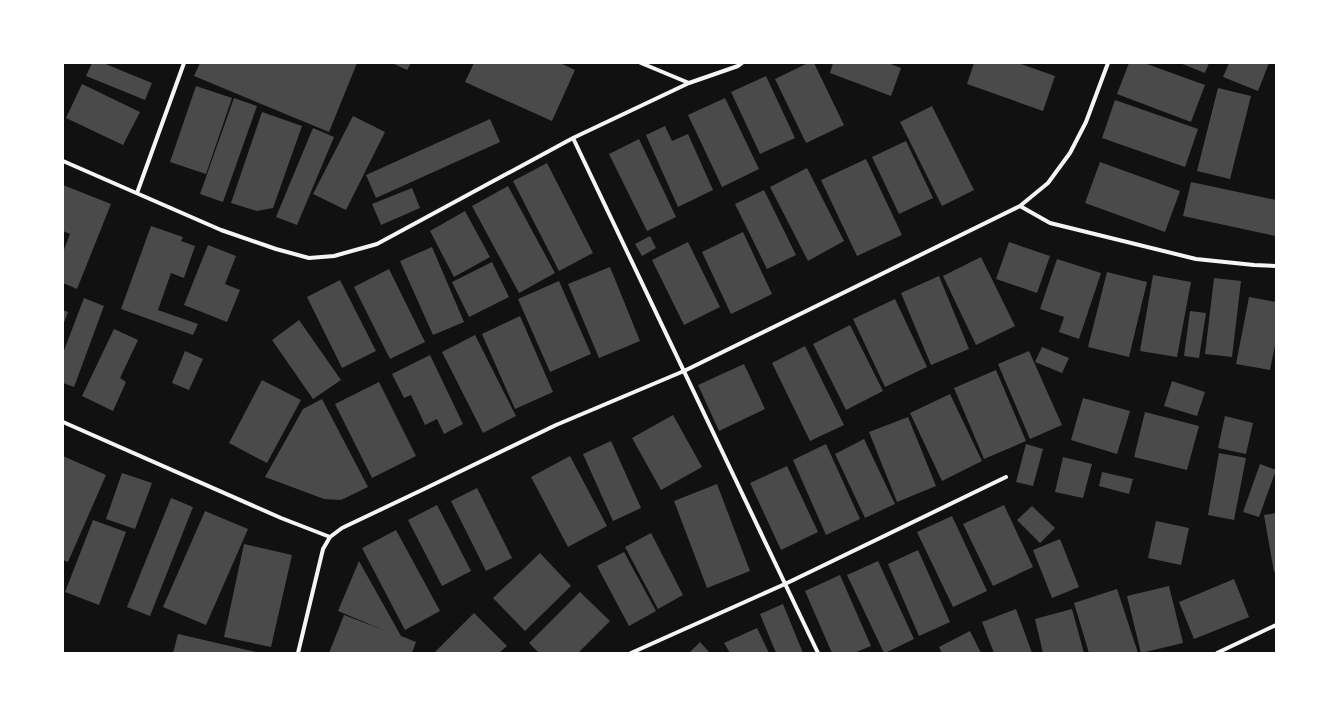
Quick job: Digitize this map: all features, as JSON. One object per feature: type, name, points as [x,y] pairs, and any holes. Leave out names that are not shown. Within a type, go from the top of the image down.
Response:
[{"type":"street","points":[[137,193],[184,63]]},
{"type":"street","points":[[641,63],[689,83]]},
{"type":"street","points":[[63,161],[221,230],[276,249],[309,258],[334,256],[377,244],[573,138],[689,83],[738,66],[742,63]]},
{"type":"street","points":[[298,653],[322,549],[330,537],[342,528],[556,425],[684,371],[1020,206],[1048,183],[1070,153],[1086,122],[1108,63]]},
{"type":"street","points":[[573,138],[818,653]]},
{"type":"street","points":[[1020,206],[1050,223],[1196,259],[1276,266]]},
{"type":"street","points":[[63,422],[281,518],[330,537]]},
{"type":"street","points":[[631,653],[785,584],[1006,477]]},
{"type":"street","points":[[1217,653],[1276,625]]},
{"type":"building","points":[[92,63],[103,63],[152,83],[145,100],[86,76]]},
{"type":"building","points":[[200,63],[357,63],[329,132],[194,76]]},
{"type":"building","points":[[392,63],[411,63],[407,70]]},
{"type":"building","points":[[474,63],[560,63],[575,70],[552,121],[465,82]]},
{"type":"building","points":[[808,63],[814,63],[844,125],[806,143],[775,79]]},
{"type":"building","points":[[833,63],[888,63],[901,68],[891,96],[830,73]]},
{"type":"building","points":[[974,63],[1018,63],[1055,76],[1043,111],[967,84]]},
{"type":"building","points":[[1129,63],[1144,63],[1205,85],[1191,122],[1117,94]]},
{"type":"building","points":[[1180,63],[1209,63],[1205,73]]},
{"type":"building","points":[[1229,63],[1269,63],[1258,91],[1223,77]]},
{"type":"building","points":[[766,76],[795,138],[760,154],[731,92]]},
{"type":"building","points":[[82,84],[140,112],[123,145],[66,118]]},
{"type":"building","points":[[196,86],[232,98],[206,174],[170,162]]},
{"type":"building","points":[[1218,88],[1251,96],[1230,179],[1197,171]]},
{"type":"building","points":[[234,98],[257,106],[223,202],[200,194]]},
{"type":"building","points":[[725,98],[759,169],[722,187],[688,115]]},
{"type":"building","points":[[1115,100],[1198,129],[1185,167],[1102,138]]},
{"type":"building","points":[[932,106],[974,190],[942,206],[900,122]]},
{"type":"building","points":[[262,112],[302,126],[273,208],[257,211],[231,203]]},
{"type":"building","points":[[353,116],[385,132],[346,210],[313,194]]},
{"type":"building","points":[[490,119],[500,142],[376,198],[366,175]]},
{"type":"building","points":[[665,126],[672,141],[688,134],[713,190],[678,207],[646,135]]},
{"type":"building","points":[[313,128],[334,137],[297,225],[276,217]]},
{"type":"building","points":[[639,139],[676,217],[647,231],[609,154]]},
{"type":"building","points":[[906,141],[933,198],[899,214],[872,157]]},
{"type":"building","points":[[866,159],[902,235],[857,256],[821,180]]},
{"type":"building","points":[[1100,162],[1180,191],[1165,232],[1085,203]]},
{"type":"building","points":[[547,163],[593,253],[559,271],[513,181]]},
{"type":"building","points":[[807,168],[844,241],[808,261],[770,187]]},
{"type":"building","points":[[1191,182],[1276,200],[1275,236],[1183,216]]},
{"type":"building","points":[[63,185],[111,204],[77,289],[63,283],[63,252],[70,234],[63,231]]},
{"type":"building","points":[[508,186],[555,273],[519,293],[472,206]]},
{"type":"building","points":[[412,188],[420,208],[381,225],[372,204]]},
{"type":"building","points":[[764,190],[796,255],[767,269],[735,204]]},
{"type":"building","points":[[465,211],[490,257],[454,277],[430,231]]},
{"type":"building","points":[[151,226],[183,237],[181,241],[195,246],[184,278],[171,273],[158,310],[198,324],[193,335],[121,309]]},
{"type":"building","points":[[743,232],[772,294],[731,314],[702,252]]},
{"type":"building","points":[[650,236],[656,248],[642,256],[635,244]]},
{"type":"building","points":[[688,242],[720,307],[684,325],[652,260]]},
{"type":"building","points":[[1009,242],[1050,256],[1037,293],[996,279]]},
{"type":"building","points":[[208,245],[236,256],[225,284],[240,290],[227,322],[184,305]]},
{"type":"building","points":[[432,247],[464,322],[433,335],[400,261]]},
{"type":"building","points":[[981,257],[1015,326],[976,345],[943,276]]},
{"type":"building","points":[[1057,259],[1101,273],[1079,339],[1059,332],[1064,317],[1040,309]]},
{"type":"building","points":[[492,262],[509,297],[469,317],[452,282]]},
{"type":"building","points":[[610,267],[640,341],[599,358],[568,284]]},
{"type":"building","points":[[389,269],[425,342],[390,359],[354,287]]},
{"type":"building","points":[[1107,272],[1147,282],[1129,357],[1088,347]]},
{"type":"building","points":[[1153,275],[1191,282],[1177,357],[1140,351]]},
{"type":"building","points":[[939,276],[969,349],[931,365],[901,293]]},
{"type":"building","points":[[1214,278],[1241,281],[1232,357],[1205,354]]},
{"type":"building","points":[[340,280],[376,351],[342,368],[307,297]]},
{"type":"building","points":[[559,281],[591,354],[550,372],[518,299]]},
{"type":"building","points":[[1249,297],[1276,302],[1276,340],[1270,370],[1236,364]]},
{"type":"building","points":[[84,298],[104,306],[74,387],[63,383],[63,353]]},
{"type":"building","points":[[895,299],[927,367],[885,387],[853,319]]},
{"type":"building","points":[[63,310],[68,312],[63,325]]},
{"type":"building","points":[[1190,311],[1206,313],[1199,358],[1184,356]]},
{"type":"building","points":[[520,316],[553,392],[515,409],[482,334]]},
{"type":"building","points":[[299,320],[341,380],[313,399],[272,340]]},
{"type":"building","points":[[850,325],[883,391],[846,410],[813,344]]},
{"type":"building","points":[[114,329],[138,340],[120,378],[126,382],[113,411],[82,396]]},
{"type":"building","points":[[475,335],[516,416],[483,433],[442,352]]},
{"type":"building","points":[[805,346],[844,425],[810,441],[772,363]]},
{"type":"building","points":[[1042,347],[1069,358],[1062,373],[1035,362]]},
{"type":"building","points":[[185,351],[203,359],[189,390],[172,383]]},
{"type":"building","points":[[1029,351],[1062,425],[1030,439],[998,364]]},
{"type":"building","points":[[430,355],[463,424],[444,434],[437,419],[425,425],[411,395],[404,398],[392,374]]},
{"type":"building","points":[[744,364],[765,409],[719,431],[698,385]]},
{"type":"building","points":[[996,370],[1026,441],[984,459],[954,388]]},
{"type":"building","points":[[262,380],[301,400],[267,463],[229,443]]},
{"type":"building","points":[[1172,381],[1205,392],[1197,416],[1164,406]]},
{"type":"building","points":[[379,382],[416,456],[372,478],[335,404]]},
{"type":"building","points":[[950,394],[982,461],[942,481],[910,413]]},
{"type":"building","points":[[1083,398],[1130,411],[1117,454],[1071,440]]},
{"type":"building","points":[[322,399],[368,487],[341,500],[324,499],[265,477],[303,409]]},
{"type":"building","points":[[1145,412],[1199,426],[1187,470],[1134,457]]},
{"type":"building","points":[[673,415],[702,467],[661,490],[632,438]]},
{"type":"building","points":[[1225,416],[1253,423],[1246,454],[1218,448]]},
{"type":"building","points":[[908,417],[936,486],[897,502],[869,432]]},
{"type":"building","points":[[864,439],[895,504],[865,518],[835,454]]},
{"type":"building","points":[[611,441],[641,508],[613,521],[583,454]]},
{"type":"building","points":[[826,444],[860,519],[826,535],[793,460]]},
{"type":"building","points":[[1026,444],[1043,449],[1033,486],[1016,482]]},
{"type":"building","points":[[1219,453],[1246,458],[1234,520],[1208,515]]},
{"type":"building","points":[[63,456],[106,475],[68,562],[63,560]]},
{"type":"building","points":[[570,456],[607,526],[568,547],[531,477]]},
{"type":"building","points":[[1063,457],[1092,464],[1083,498],[1055,492]]},
{"type":"building","points":[[1260,464],[1276,470],[1259,517],[1243,512]]},
{"type":"building","points":[[787,466],[818,532],[781,550],[750,483]]},
{"type":"building","points":[[1102,472],[1133,479],[1129,494],[1099,486]]},
{"type":"building","points":[[122,473],[152,483],[135,529],[106,519]]},
{"type":"building","points":[[717,484],[750,571],[707,588],[674,501]]},
{"type":"building","points":[[477,488],[512,558],[486,571],[451,501]]},
{"type":"building","points":[[171,498],[193,507],[150,616],[127,607]]},
{"type":"building","points":[[437,505],[471,571],[442,586],[408,520]]},
{"type":"building","points":[[1004,505],[1033,567],[993,586],[963,524]]},
{"type":"building","points":[[1032,506],[1055,528],[1040,543],[1017,520]]},
{"type":"building","points":[[205,511],[248,529],[206,625],[163,607]]},
{"type":"building","points":[[1276,513],[1276,571],[1274,572],[1264,515]]},
{"type":"building","points":[[952,516],[987,591],[953,607],[917,532]]},
{"type":"building","points":[[93,520],[126,532],[99,605],[65,592]]},
{"type":"building","points":[[1156,521],[1189,528],[1181,565],[1148,558]]},
{"type":"building","points":[[396,530],[440,611],[405,630],[362,548]]},
{"type":"building","points":[[651,533],[683,595],[658,609],[625,547]]},
{"type":"building","points":[[1060,539],[1079,587],[1052,598],[1033,550]]},
{"type":"building","points":[[244,544],[292,555],[271,647],[224,637]]},
{"type":"building","points":[[918,550],[950,622],[919,636],[888,564]]},
{"type":"building","points":[[624,552],[656,611],[629,626],[597,566]]},
{"type":"building","points":[[540,553],[571,586],[525,631],[493,598]]},
{"type":"building","points":[[359,561],[401,636],[416,642],[412,653],[329,653],[344,615],[386,631],[338,611]]},
{"type":"building","points":[[878,561],[914,639],[885,653],[847,575]]},
{"type":"building","points":[[840,575],[871,646],[854,653],[832,653],[805,591]]},
{"type":"building","points":[[1234,579],[1249,617],[1194,639],[1179,602]]},
{"type":"building","points":[[1169,586],[1183,643],[1141,653],[1127,596]]},
{"type":"building","points":[[1117,589],[1138,653],[1089,653],[1074,603]]},
{"type":"building","points":[[580,592],[610,621],[578,653],[539,653],[529,643]]},
{"type":"building","points":[[783,604],[803,653],[776,653],[760,614]]},
{"type":"building","points":[[1016,609],[1032,653],[994,653],[982,622]]},
{"type":"building","points":[[1072,609],[1084,653],[1043,653],[1035,619]]},
{"type":"building","points":[[474,613],[507,646],[499,653],[434,653]]},
{"type":"building","points":[[757,628],[769,653],[730,653],[724,643]]},
{"type":"building","points":[[970,631],[981,653],[942,653],[939,647]]},
{"type":"building","points":[[178,634],[256,652],[256,653],[173,653]]},
{"type":"building","points":[[700,642],[710,653],[689,653]]}]
